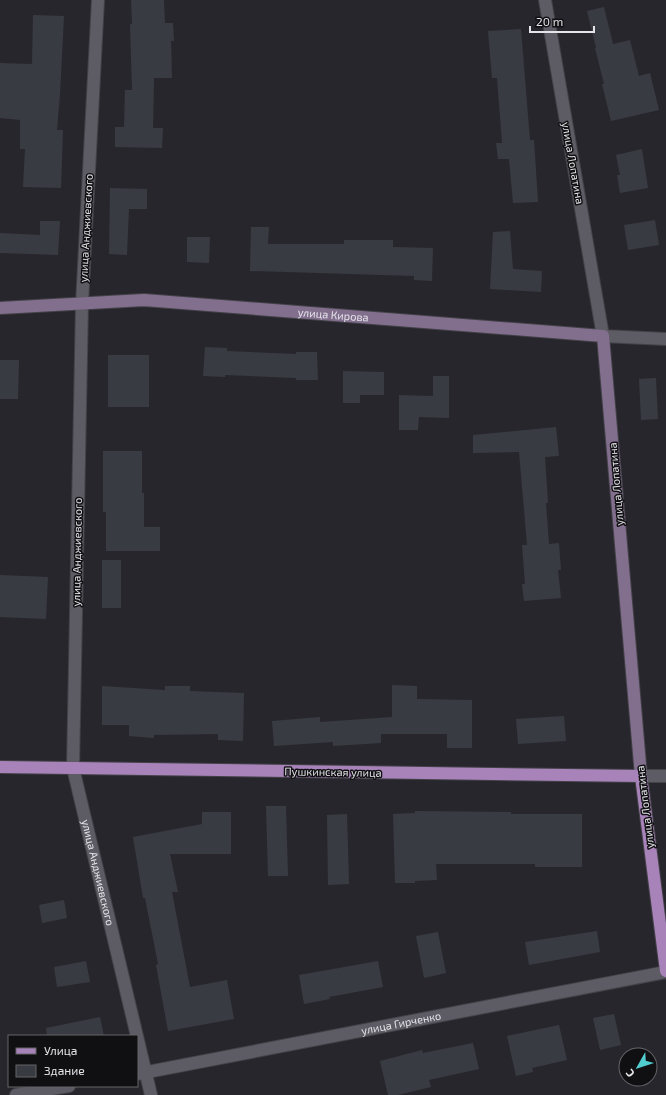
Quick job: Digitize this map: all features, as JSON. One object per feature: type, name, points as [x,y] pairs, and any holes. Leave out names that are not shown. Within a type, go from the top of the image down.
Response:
[{"type":"main road","name":"Пушкинская улица","points":[[0,767],[641,776]]},
{"type":"main road","name":"улица Лопатина","points":[[641,776],[666,971]]},
{"type":"street","name":"улица Анджиевского","points":[[98,0],[82,304],[73,768],[133,1035]]},
{"type":"street","name":"улица Лопатина","points":[[545,0],[603,336],[641,776]]},
{"type":"street","name":"улица Кирова","points":[[0,308],[144,300],[603,336],[666,339]]},
{"type":"street","name":"Пушкинская улица","points":[[641,776],[666,776]]},
{"type":"street","name":"улица Гирченко","points":[[142,1074],[666,971]]},
{"type":"street","name":"улица Анджиевского","points":[[138,1056],[142,1074],[151,1095]]},
{"type":"street","points":[[16,1095],[63,1087]]},
{"type":"building","points":[[131,0],[164,0],[165,23],[173,23],[174,41],[171,41],[172,78],[154,78],[153,128],[163,128],[162,148],[115,147],[115,127],[124,127],[125,90],[132,90],[130,24],[132,24]]},
{"type":"building","points":[[604,7],[613,44],[630,40],[639,76],[650,73],[659,110],[611,121],[587,11]]},
{"type":"building","points":[[33,15],[64,16],[57,130],[63,130],[61,188],[23,187],[25,149],[20,149],[20,120],[0,118],[0,63],[32,64]]},
{"type":"building","points":[[521,29],[530,140],[534,140],[538,202],[513,203],[509,159],[498,159],[496,143],[502,143],[497,78],[492,78],[488,31]]},
{"type":"building","points":[[642,149],[648,188],[620,193],[617,175],[620,175],[616,155]]},
{"type":"building","points":[[110,188],[147,189],[147,209],[129,209],[127,255],[109,254]]},
{"type":"building","points":[[655,220],[659,245],[628,250],[624,225]]},
{"type":"building","points":[[40,221],[60,221],[58,255],[0,253],[0,233],[40,235]]},
{"type":"building","points":[[251,227],[269,227],[268,244],[344,244],[344,240],[393,240],[393,247],[433,248],[432,281],[414,280],[414,276],[250,271]]},
{"type":"building","points":[[510,231],[513,269],[542,271],[541,292],[490,289],[493,232]]},
{"type":"building","points":[[187,237],[210,237],[209,263],[187,262]]},
{"type":"building","points":[[205,347],[227,348],[227,351],[296,354],[296,352],[317,352],[318,380],[225,375],[225,377],[203,376]]},
{"type":"building","points":[[108,355],[149,355],[149,407],[108,407]]},
{"type":"building","points":[[0,360],[19,360],[18,399],[0,399]]},
{"type":"building","points":[[343,371],[384,372],[384,395],[360,395],[360,403],[343,403]]},
{"type":"building","points":[[433,376],[449,376],[449,418],[419,417],[418,430],[399,430],[399,395],[433,396]]},
{"type":"building","points":[[656,378],[658,419],[641,420],[639,379]]},
{"type":"building","points":[[556,427],[559,456],[545,457],[548,503],[546,503],[549,544],[559,543],[561,570],[558,570],[561,598],[524,601],[522,584],[525,584],[522,545],[527,545],[519,452],[473,453],[473,435]]},
{"type":"building","points":[[103,451],[142,451],[144,527],[160,527],[160,551],[106,551],[106,512],[103,512]]},
{"type":"building","points":[[102,560],[121,560],[121,608],[102,608]]},
{"type":"building","points":[[0,575],[48,577],[46,619],[0,617]]},
{"type":"building","points":[[392,685],[417,686],[417,699],[472,700],[472,748],[447,748],[447,734],[381,734],[381,743],[333,746],[333,742],[274,746],[272,721],[320,717],[320,722],[392,717]]},
{"type":"building","points":[[102,686],[165,690],[165,686],[190,686],[190,691],[244,693],[243,741],[218,740],[218,734],[154,735],[154,738],[129,736],[129,725],[102,725]]},
{"type":"building","points":[[564,716],[566,741],[518,744],[516,719]]},
{"type":"building","points":[[266,806],[286,806],[288,876],[268,876]]},
{"type":"building","points":[[415,811],[511,812],[511,814],[582,814],[582,867],[535,867],[535,864],[436,864],[437,880],[415,881],[415,883],[395,883],[393,814],[415,813]]},
{"type":"building","points":[[202,812],[231,812],[231,854],[170,854],[178,892],[172,892],[190,987],[227,980],[234,1019],[168,1031],[156,965],[158,964],[145,898],[143,898],[133,837],[202,824]]},
{"type":"building","points":[[347,814],[349,884],[328,885],[327,815]]},
{"type":"building","points":[[64,900],[67,918],[42,923],[39,905]]},
{"type":"building","points":[[597,931],[600,952],[529,965],[525,942]]},
{"type":"building","points":[[438,932],[446,973],[424,978],[416,936]]},
{"type":"building","points":[[86,961],[90,982],[57,987],[54,967]]},
{"type":"building","points":[[378,961],[383,987],[329,997],[330,999],[304,1004],[299,975]]},
{"type":"building","points":[[614,1014],[621,1045],[600,1050],[593,1018]]},
{"type":"building","points":[[100,1017],[104,1035],[47,1035],[46,1028]]},
{"type":"building","points":[[559,1025],[567,1060],[532,1068],[533,1072],[516,1076],[507,1036]]},
{"type":"building","points":[[473,1043],[479,1069],[429,1080],[431,1087],[398,1095],[388,1095],[380,1061],[422,1050],[423,1053]]}]
